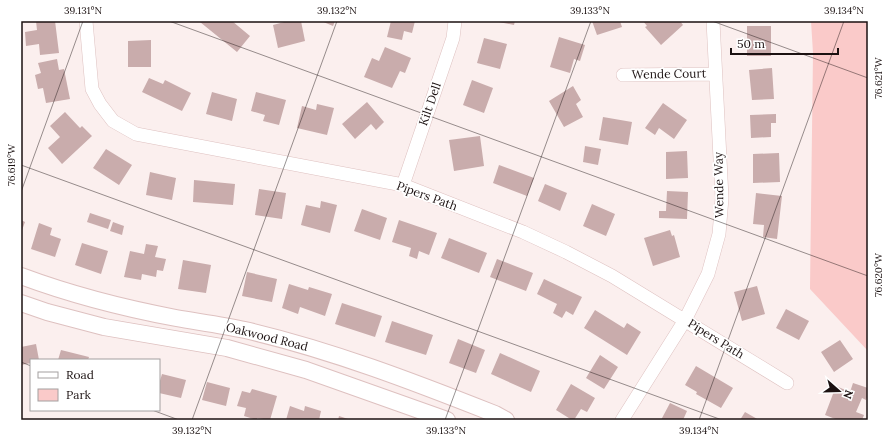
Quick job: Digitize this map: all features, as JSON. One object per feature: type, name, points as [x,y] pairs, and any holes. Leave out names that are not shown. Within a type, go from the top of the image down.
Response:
[{"type":"street","name":"Pipers Path","points":[[86,21],[92,89],[100,104],[113,121],[136,134],[403,185],[522,232],[566,252],[612,276],[787,383]]},
{"type":"street","name":"Kilt Dell","points":[[403,185],[452,38],[455,21]]},
{"type":"street","name":"Wende Way","points":[[622,420],[685,320],[708,274],[719,234],[722,198],[713,21]]},
{"type":"street","name":"Wende Court","points":[[623,75],[715,74]]},
{"type":"street","name":"Oakwood Road","points":[[21,276],[55,289],[109,304],[245,330],[315,349],[414,382],[506,420]]},
{"type":"street","name":"Oakwood Road","points":[[21,303],[47,312],[104,327],[227,348],[306,370],[447,420]]},
{"type":"green space","points":[[811,21],[868,21],[868,351],[810,289],[813,53]]},
{"type":"building","points":[[36,21],[55,21],[59,53],[40,55],[39,44],[26,46],[25,32],[37,30]]},
{"type":"building","points":[[232,21],[250,36],[237,52],[200,22]]},
{"type":"building","points":[[288,21],[301,21],[305,41],[278,48],[273,25]]},
{"type":"building","points":[[321,21],[335,21],[333,26]]},
{"type":"building","points":[[391,21],[415,21],[412,33],[404,31],[402,40],[387,37]]},
{"type":"building","points":[[494,21],[515,21],[514,25]]},
{"type":"building","points":[[592,21],[620,21],[622,27],[597,35]]},
{"type":"building","points":[[643,21],[680,21],[683,25],[661,45],[645,27],[647,26]]},
{"type":"building","points":[[747,26],[771,26],[771,56],[747,56]]},
{"type":"building","points":[[559,37],[585,45],[580,61],[574,59],[570,73],[550,67]]},
{"type":"building","points":[[484,38],[507,44],[500,69],[477,63]]},
{"type":"building","points":[[151,40],[151,67],[128,67],[128,41]]},
{"type":"building","points":[[385,47],[411,58],[405,73],[400,71],[392,88],[364,77],[372,58],[379,61]]},
{"type":"building","points":[[57,59],[59,70],[64,69],[70,99],[46,103],[43,88],[38,89],[35,75],[41,73],[38,63]]},
{"type":"building","points":[[772,68],[774,99],[752,100],[749,70]]},
{"type":"building","points":[[149,78],[163,84],[165,80],[191,93],[182,111],[142,92]]},
{"type":"building","points":[[472,80],[493,88],[484,113],[463,105]]},
{"type":"building","points":[[573,86],[581,100],[576,104],[583,117],[564,127],[549,101]]},
{"type":"building","points":[[212,92],[237,99],[232,121],[206,114]]},
{"type":"building","points":[[256,92],[286,100],[279,125],[263,121],[265,115],[251,111]]},
{"type":"building","points":[[367,102],[384,122],[376,130],[371,124],[355,139],[342,124]]},
{"type":"building","points":[[663,103],[687,120],[674,139],[659,128],[655,135],[645,128]]},
{"type":"building","points":[[317,104],[334,108],[327,135],[297,128],[302,106],[316,110]]},
{"type":"building","points":[[65,112],[80,128],[82,126],[92,136],[62,164],[48,148],[60,137],[50,126]]},
{"type":"building","points":[[776,114],[776,123],[771,123],[771,137],[751,138],[750,115]]},
{"type":"building","points":[[603,117],[632,122],[628,145],[599,140]]},
{"type":"building","points":[[480,136],[484,166],[454,171],[449,140]]},
{"type":"building","points":[[585,146],[601,149],[598,165],[583,162]]},
{"type":"building","points":[[106,149],[132,165],[119,185],[93,168]]},
{"type":"building","points":[[687,151],[688,178],[666,179],[666,152]]},
{"type":"building","points":[[779,153],[780,182],[753,183],[753,154]]},
{"type":"building","points":[[499,165],[534,178],[527,196],[493,183]]},
{"type":"building","points":[[150,172],[176,178],[172,200],[146,195]]},
{"type":"building","points":[[194,180],[235,184],[233,205],[193,202]]},
{"type":"building","points":[[545,184],[567,193],[560,211],[538,201]]},
{"type":"building","points":[[259,189],[286,193],[282,219],[255,215]]},
{"type":"building","points":[[667,191],[688,192],[687,219],[659,218],[659,211],[666,211]]},
{"type":"building","points":[[756,193],[782,196],[777,239],[763,237],[764,225],[753,224]]},
{"type":"building","points":[[321,201],[337,205],[330,233],[301,225],[306,205],[320,208]]},
{"type":"building","points":[[592,204],[615,214],[606,236],[583,226]]},
{"type":"building","points":[[362,209],[387,218],[380,240],[354,231]]},
{"type":"building","points":[[90,213],[111,220],[108,229],[87,222]]},
{"type":"building","points":[[21,220],[25,222],[21,233]]},
{"type":"building","points":[[399,220],[437,233],[429,255],[419,251],[417,259],[409,256],[411,248],[392,242]]},
{"type":"building","points":[[113,222],[124,226],[122,235],[110,231]]},
{"type":"building","points":[[39,223],[52,228],[50,235],[61,239],[55,257],[31,249]]},
{"type":"building","points":[[670,230],[672,236],[674,235],[680,257],[653,266],[644,238]]},
{"type":"building","points":[[449,238],[487,253],[479,273],[441,258]]},
{"type":"building","points":[[82,243],[108,251],[101,274],[75,265]]},
{"type":"building","points":[[146,244],[158,246],[155,257],[166,259],[163,271],[157,270],[156,277],[142,274],[141,280],[124,277],[130,251],[144,254]]},
{"type":"building","points":[[497,259],[533,273],[526,291],[490,277]]},
{"type":"building","points":[[183,260],[211,265],[206,293],[178,289]]},
{"type":"building","points":[[247,272],[277,279],[272,302],[242,296]]},
{"type":"building","points":[[544,279],[582,297],[573,315],[566,311],[562,318],[553,313],[557,304],[537,294]]},
{"type":"building","points":[[289,284],[308,290],[309,287],[332,294],[325,316],[300,307],[298,314],[282,308]]},
{"type":"building","points":[[757,286],[765,314],[742,321],[734,292]]},
{"type":"building","points":[[342,303],[382,316],[375,337],[335,324]]},
{"type":"building","points":[[786,309],[809,321],[799,340],[776,328]]},
{"type":"building","points":[[595,310],[624,328],[627,323],[641,332],[627,355],[584,328]]},
{"type":"building","points":[[392,321],[433,335],[426,355],[385,342]]},
{"type":"building","points":[[458,339],[485,350],[476,373],[449,363]]},
{"type":"building","points":[[840,340],[853,359],[834,372],[821,352]]},
{"type":"building","points":[[36,344],[39,359],[30,359],[30,363],[21,365],[21,347]]},
{"type":"building","points":[[61,350],[89,357],[88,359],[58,359]]},
{"type":"building","points":[[500,353],[540,371],[531,392],[491,374]]},
{"type":"building","points":[[600,355],[618,367],[604,389],[586,378]]},
{"type":"building","points":[[696,366],[733,388],[721,408],[696,394],[697,392],[685,385]]},
{"type":"building","points":[[162,374],[186,380],[181,398],[160,393],[160,381]]},
{"type":"building","points":[[207,382],[230,388],[226,406],[202,400]]},
{"type":"building","points":[[853,383],[868,388],[866,400],[862,398],[856,412],[864,415],[862,420],[838,420],[825,415],[836,386],[850,392]]},
{"type":"building","points":[[571,384],[595,398],[587,412],[581,409],[574,420],[556,410]]},
{"type":"building","points":[[252,389],[277,396],[270,420],[257,418],[257,420],[244,416],[246,408],[237,406],[242,391],[250,393]]},
{"type":"building","points":[[670,403],[687,411],[683,420],[661,420]]},
{"type":"building","points":[[290,406],[304,411],[305,406],[321,411],[319,420],[286,420]]},
{"type":"building","points":[[745,412],[759,420],[740,420]]},
{"type":"building","points":[[339,416],[351,420],[338,420]]}]
